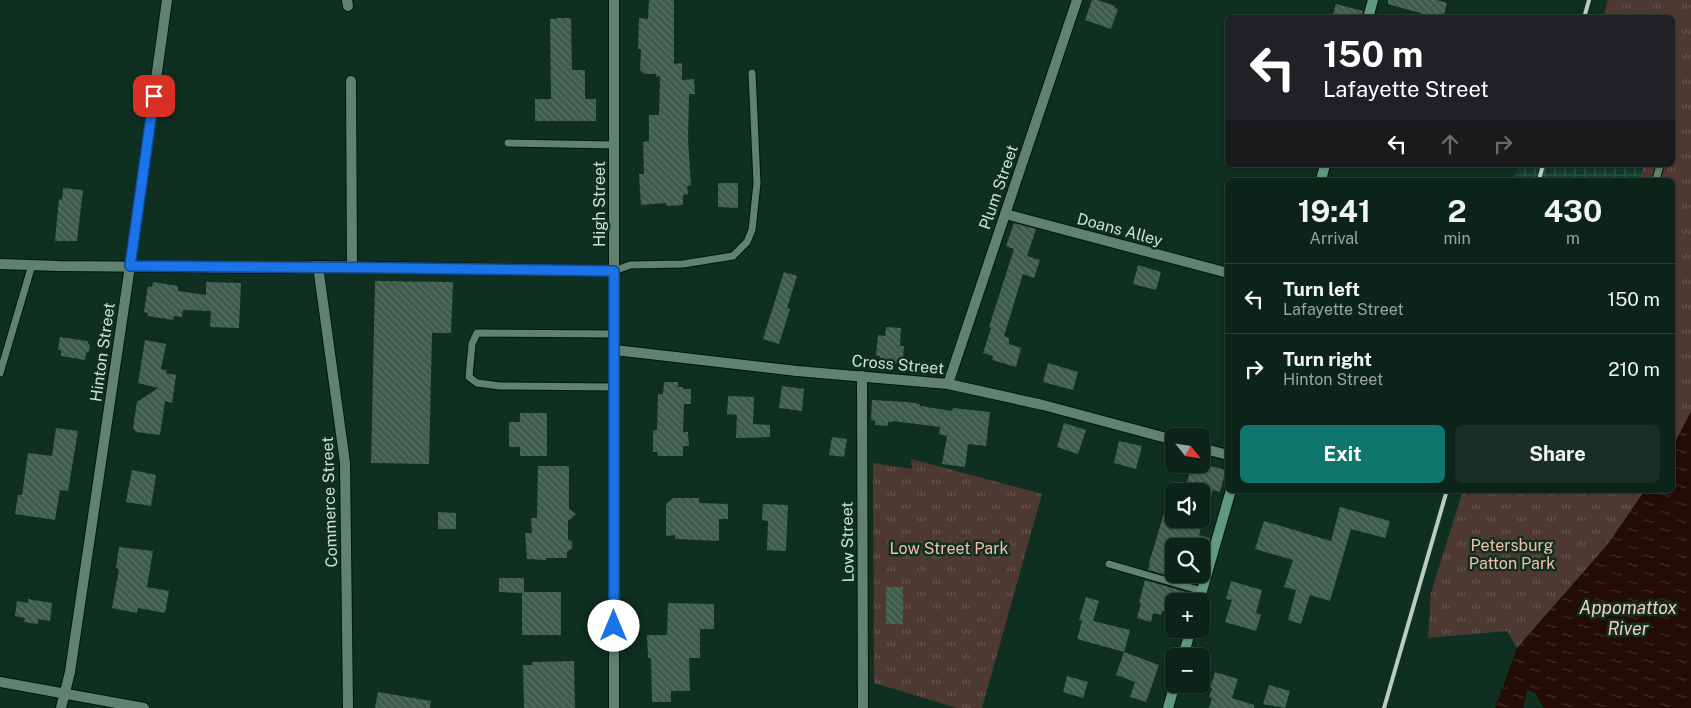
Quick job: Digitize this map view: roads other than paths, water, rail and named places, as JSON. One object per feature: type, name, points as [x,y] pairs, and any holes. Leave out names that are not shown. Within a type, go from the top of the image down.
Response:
[{"type":"main road","points":[[1369,15],[1373,0]]},
{"type":"main road","points":[[1201,593],[1230,493]]},
{"type":"main road","points":[[1168,708],[1172,693]]},
{"type":"street","name":"Hinton Street","points":[[61,708],[72,662],[167,0]]},
{"type":"street","name":"High Street","points":[[614,0],[614,708]]},
{"type":"street","name":"Plum Street","points":[[948,384],[1076,0]]},
{"type":"street","points":[[350,81],[352,267]]},
{"type":"street","name":"Doans Alley","points":[[1005,214],[1225,272]]},
{"type":"street","points":[[0,264],[284,268],[318,266],[614,271]]},
{"type":"street","name":"Commerce Street","points":[[318,266],[346,463],[348,708]]},
{"type":"street","name":"Cross Street","points":[[615,350],[797,371],[948,384],[1043,405],[1165,438]]},
{"type":"street","name":"Low Street","points":[[862,376],[863,708]]},
{"type":"street","points":[[1210,450],[1225,454]]},
{"type":"street","points":[[0,682],[144,708]]},
{"type":"lane","points":[[614,271],[630,265],[683,264],[733,256],[747,242],[752,230],[756,183],[752,73]]},
{"type":"lane","points":[[508,143],[615,145]]},
{"type":"lane","points":[[0,373],[32,265]]},
{"type":"lane","points":[[614,387],[500,386],[477,383],[469,377],[472,344],[476,334],[615,334]]},
{"type":"lane","points":[[1109,564],[1202,590]]},
{"type":"water","name":"Appomattox River","points":[[1691,412],[1691,708],[1544,708],[1535,693],[1529,690],[1527,691],[1523,708],[1495,708],[1517,648],[1608,544],[1643,493],[1675,493],[1675,442]]},
{"type":"railway","points":[[1585,15],[1589,0]]},
{"type":"railway","points":[[1540,178],[1542,167]]},
{"type":"railway","points":[[1384,708],[1446,493]]},
{"type":"park label","name":"Low Street Park","points":[[949,548]]},
{"type":"park label","name":"Petersburg Patton Park","points":[[1512,554]]}]
